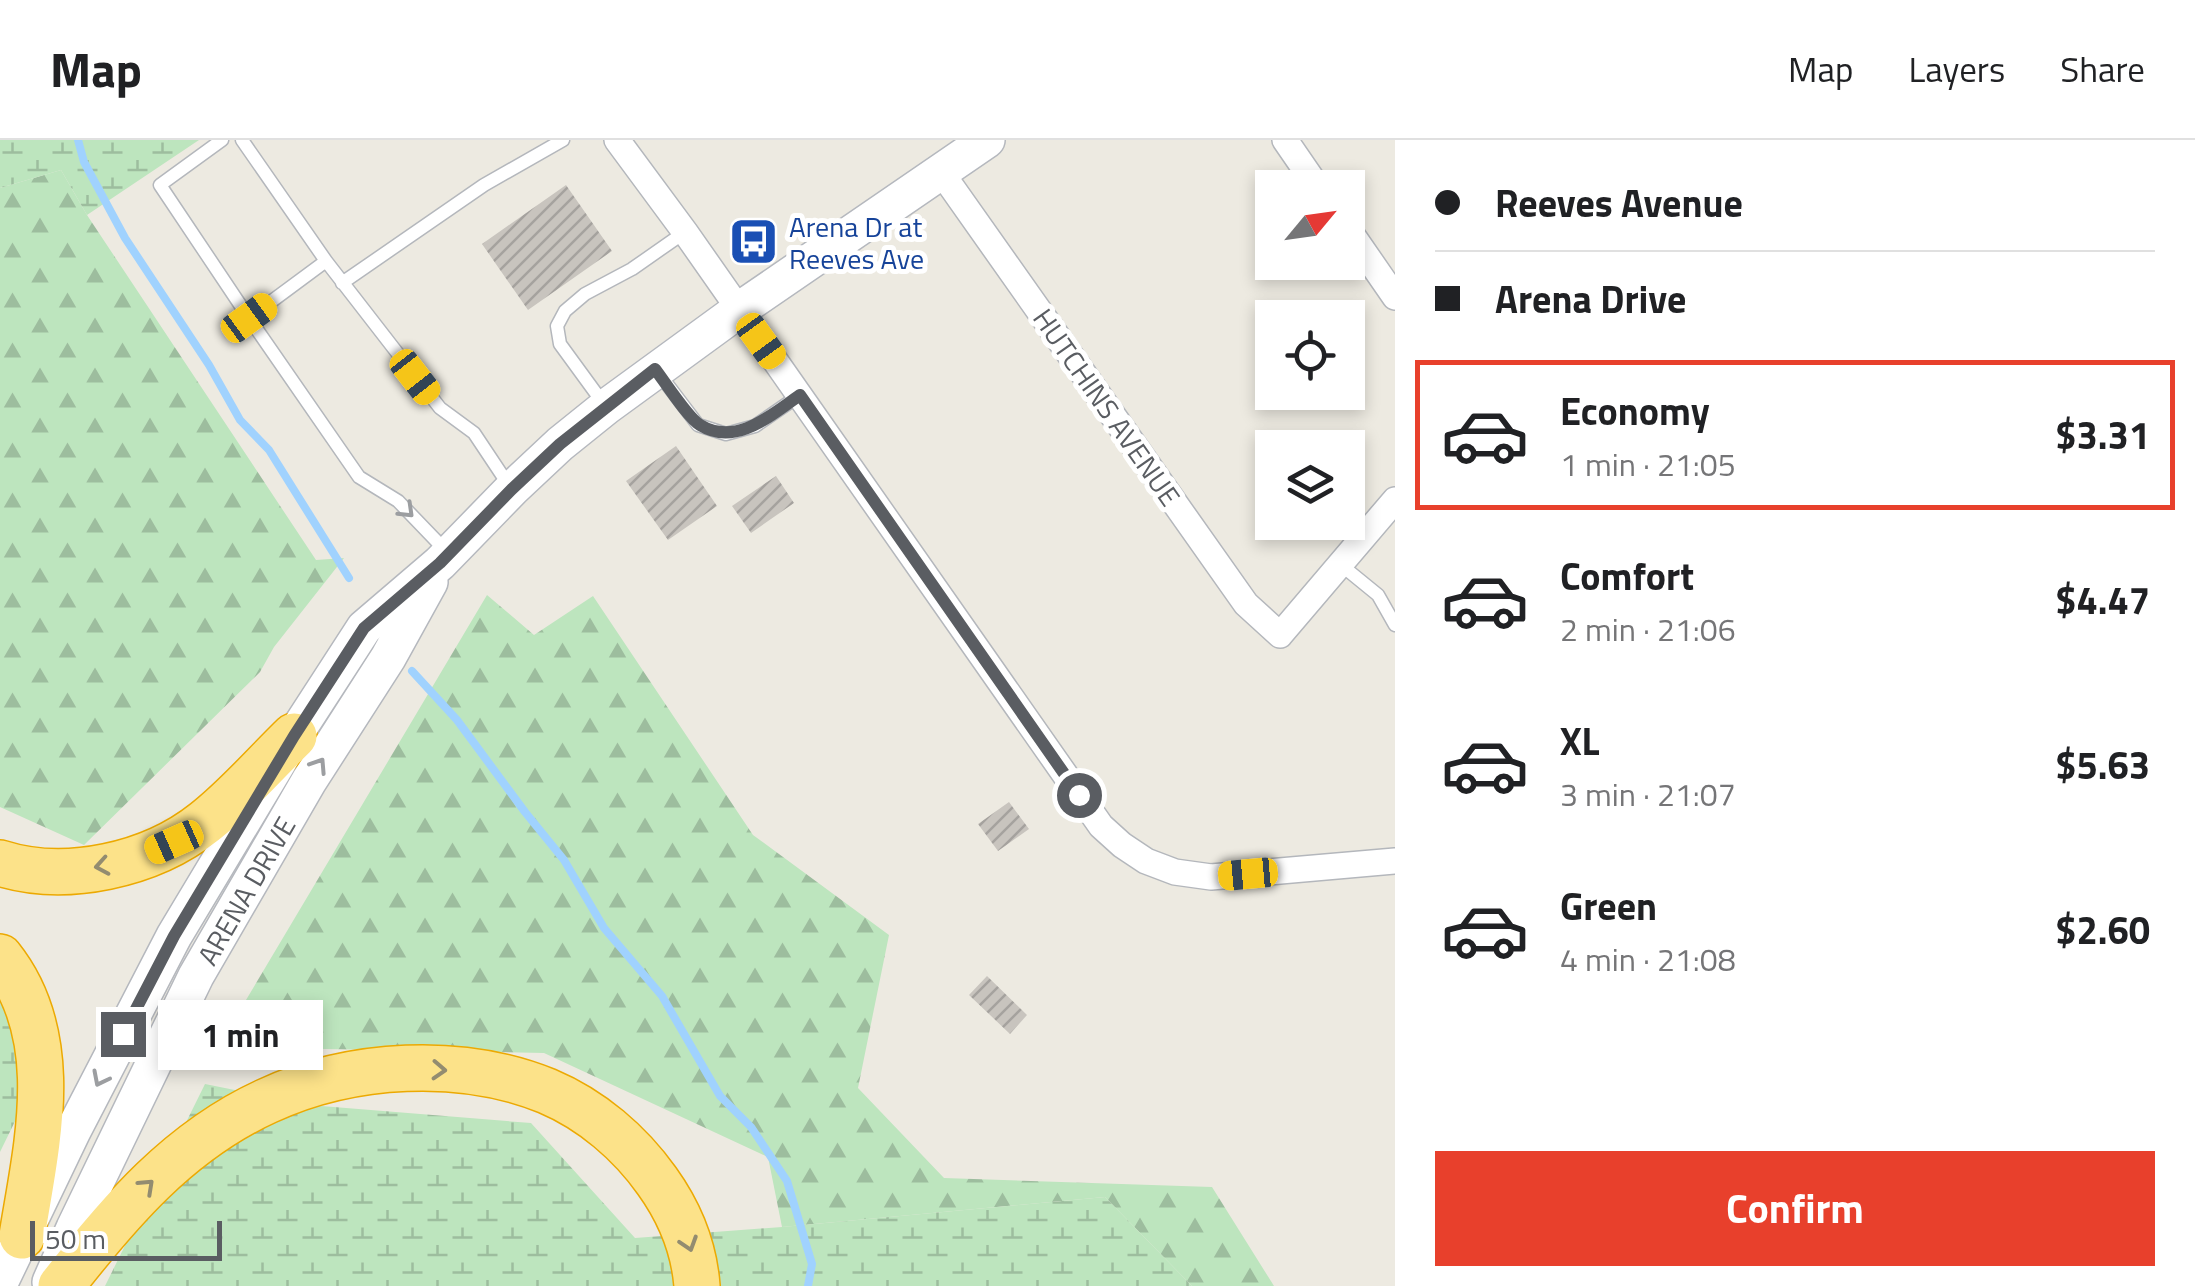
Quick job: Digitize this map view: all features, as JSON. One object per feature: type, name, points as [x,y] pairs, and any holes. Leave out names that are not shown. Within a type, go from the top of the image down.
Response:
[{"type":"highway","points":[[0,863],[52,871],[94,869],[161,848],[206,822],[294,736]]},
{"type":"highway","points":[[0,956],[28,1003],[38,1036],[41,1074],[38,1135],[22,1236]]},
{"type":"highway","points":[[60,1286],[140,1191],[186,1149],[229,1120],[312,1084],[363,1072],[415,1069],[506,1078],[580,1108],[617,1135],[669,1197],[688,1238],[697,1286]]},
{"type":"main road","name":"ARENA DRIVE","points":[[0,1283],[72,1132],[174,936],[364,628],[444,558],[560,444],[606,406],[987,140]]},
{"type":"main road","name":"ARENA DRIVE","points":[[48,1286],[196,976],[444,558]]},
{"type":"street","points":[[617,140],[686,232],[1101,826],[1146,860],[1175,872],[1211,877],[1395,861]]},
{"type":"street","points":[[1285,140],[1306,170]]},
{"type":"street","name":"HUTCHINS AVENUE","points":[[941,172],[1246,604],[1280,635],[1340,564]]},
{"type":"street","points":[[1365,254],[1395,297]]},
{"type":"street","points":[[1340,564],[1395,500]]},
{"type":"lane","points":[[222,140],[160,185],[359,477],[398,502],[444,558]]},
{"type":"lane","points":[[242,140],[342,283],[440,408],[474,433],[512,489]]},
{"type":"lane","points":[[342,283],[484,184],[563,140]]},
{"type":"lane","points":[[606,406],[560,344],[558,326],[565,310],[686,232]]},
{"type":"lane","points":[[249,318],[326,261]]},
{"type":"lane","points":[[655,369],[698,424],[726,434],[755,426],[800,395]]},
{"type":"lane","points":[[1340,564],[1378,596],[1395,626]]},
{"type":"green space","points":[[0,140],[199,140],[87,215],[61,170],[0,188]]},
{"type":"green space","points":[[61,170],[316,560],[344,558],[274,647],[260,672],[84,845],[0,807],[0,188]]},
{"type":"green space","points":[[487,595],[534,635],[593,596],[753,835],[889,935],[858,1088],[944,1178],[1212,1187],[1274,1286],[1192,1286],[1105,1197],[782,1227],[768,1157],[544,1053],[218,1047]]},
{"type":"green space","points":[[0,993],[48,1054],[0,1152]]},
{"type":"green space","points":[[205,1084],[309,1105],[531,1123],[635,1238],[1105,1197],[1192,1286],[105,1286]]},
{"type":"building","points":[[566,185],[612,251],[528,310],[482,244]]},
{"type":"building","points":[[676,446],[717,506],[668,540],[626,481]]},
{"type":"building","points":[[776,476],[794,503],[751,533],[732,506]]},
{"type":"building","points":[[1009,802],[1029,829],[998,851],[978,824]]},
{"type":"building","points":[[987,976],[1027,1015],[1010,1034],[969,995]]},
{"type":"waterway","points":[[78,140],[84,162],[125,238],[209,365],[240,420],[269,450],[349,578]]},
{"type":"waterway","points":[[412,671],[457,720],[564,860],[604,928],[662,996],[720,1096],[751,1127],[787,1181],[812,1264],[808,1286]]},
{"type":"place","name":"Arena Dr at Reeves Ave","points":[[754,242]]},
{"type":"route","points":[[123,1034],[174,936],[364,628],[440,563],[560,444],[655,369],[698,424],[726,434],[755,426],[800,395],[1079,795]]}]
